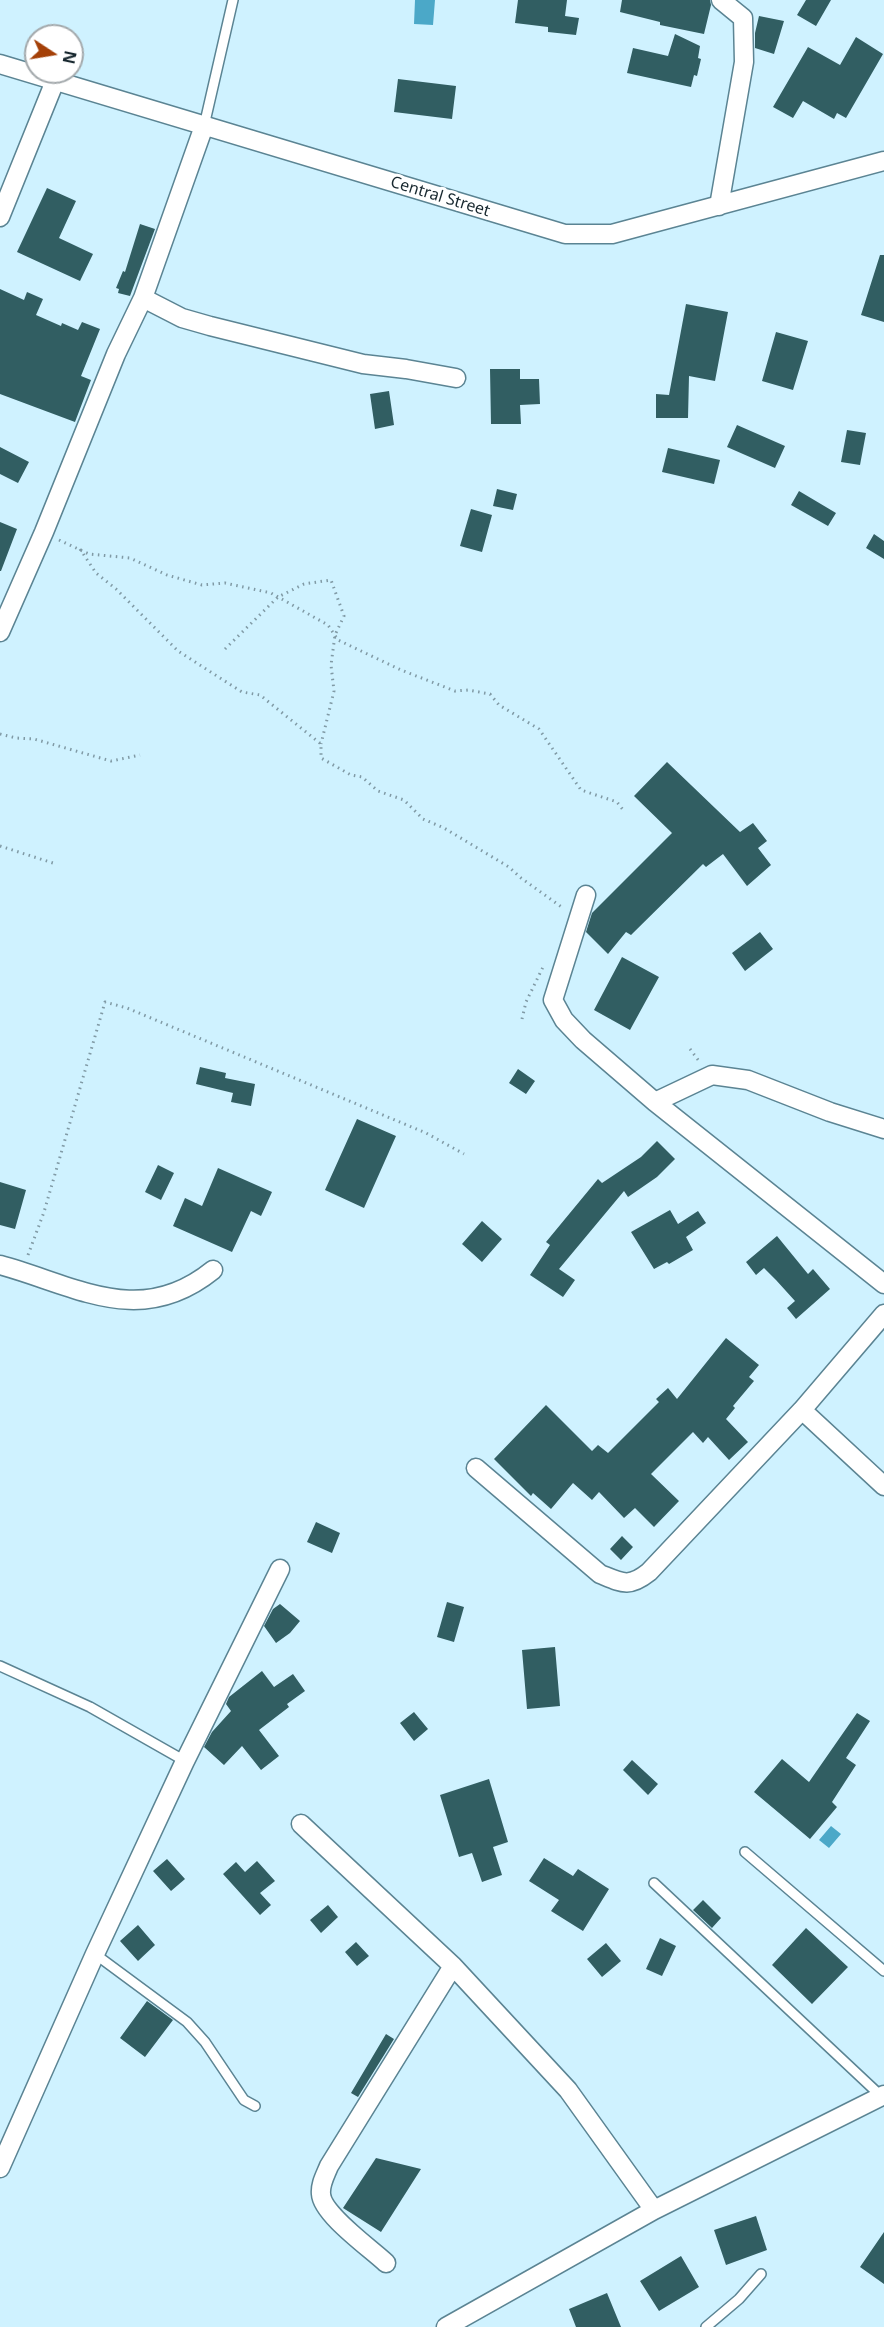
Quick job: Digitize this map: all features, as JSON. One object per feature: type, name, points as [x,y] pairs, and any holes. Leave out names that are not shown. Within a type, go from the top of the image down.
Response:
[{"type":"street","points":[[719,206],[744,62],[743,18],[721,0]]},
{"type":"street","name":"Central Street","points":[[0,64],[24,71]]},
{"type":"street","points":[[0,217],[54,84]]},
{"type":"street","name":"Central Street","points":[[65,84],[565,234],[612,234],[884,161]]},
{"type":"street","points":[[0,632],[44,532],[116,354],[144,298],[204,126]]},
{"type":"street","points":[[144,298],[182,318],[210,326],[363,364],[456,378]]},
{"type":"street","points":[[586,896],[554,1000],[564,1020],[583,1040],[655,1102],[884,1284]]},
{"type":"street","points":[[655,1102],[712,1075],[748,1080],[830,1112],[884,1129]]},
{"type":"street","points":[[0,1264],[78,1290],[120,1300],[151,1300],[168,1296],[190,1286],[213,1270]]},
{"type":"street","points":[[476,1468],[600,1574],[621,1582],[635,1582],[649,1572],[802,1410],[884,1314]]},
{"type":"street","points":[[802,1410],[884,1486]]},
{"type":"street","points":[[0,2168],[95,1954],[185,1761],[280,1569]]},
{"type":"street","points":[[301,1824],[453,1966],[568,2090],[654,2210]]},
{"type":"street","points":[[386,2263],[326,2209],[321,2196],[321,2184],[329,2166],[453,1966]]},
{"type":"street","points":[[446,2327],[654,2210],[883,2096]]},
{"type":"lane","points":[[204,126],[233,0]]},
{"type":"lane","points":[[0,1666],[90,1707],[142,1734],[185,1761]]},
{"type":"lane","points":[[745,1852],[884,1971]]},
{"type":"lane","points":[[654,1882],[883,2096]]},
{"type":"lane","points":[[95,1954],[187,2022],[205,2042],[243,2100],[255,2106]]},
{"type":"lane","points":[[706,2327],[739,2299],[760,2274]]},
{"type":"path","points":[[44,532],[89,554],[130,558],[167,575],[202,585],[225,583],[271,593],[328,625],[338,640],[401,670],[455,690],[490,694],[499,705],[539,729],[581,790],[617,802],[624,811]]},
{"type":"path","points":[[80,549],[96,573],[116,589],[178,651],[242,692],[260,695],[321,744]]},
{"type":"path","points":[[225,649],[278,597],[304,584],[331,580],[344,616],[335,635],[331,665],[334,691],[321,744],[321,758],[351,775],[362,777],[378,791],[405,800],[423,819],[444,828],[509,867],[571,914]]},
{"type":"path","points":[[0,734],[34,739],[111,761],[140,755]]},
{"type":"path","points":[[0,846],[56,864]]},
{"type":"path","points":[[522,1019],[526,1002],[548,961]]},
{"type":"path","points":[[21,1270],[44,1212],[105,1002],[127,1008],[426,1133],[464,1154]]},
{"type":"water","points":[[415,0],[435,0],[433,25],[414,24]]},
{"type":"water","points":[[831,1826],[841,1834],[829,1848],[819,1840]]},
{"type":"building","points":[[518,0],[567,0],[565,16],[579,18],[576,35],[548,32],[548,27],[515,23]]},
{"type":"building","points":[[622,0],[710,0],[711,5],[704,34],[660,25],[660,22],[620,12]]},
{"type":"building","points":[[806,0],[831,0],[816,26],[797,15]]},
{"type":"building","points":[[759,16],[784,21],[774,54],[755,48],[755,33]]},
{"type":"building","points":[[675,34],[700,46],[698,58],[701,59],[697,76],[694,75],[691,87],[627,73],[633,48],[668,56]]},
{"type":"building","points":[[856,37],[883,54],[846,118],[837,113],[834,119],[803,101],[793,118],[773,107],[808,47],[840,65]]},
{"type":"building","points":[[398,79],[456,86],[452,119],[394,112]]},
{"type":"building","points":[[47,188],[76,201],[59,238],[93,254],[80,281],[17,252]]},
{"type":"building","points":[[140,224],[155,229],[130,296],[118,293],[119,289],[116,288],[123,271],[125,272]]},
{"type":"building","points":[[880,255],[884,255],[884,322],[861,315]]},
{"type":"building","points":[[0,289],[24,300],[27,292],[43,299],[36,315],[61,326],[62,323],[78,330],[82,322],[100,329],[81,376],[91,380],[75,422],[0,394]]},
{"type":"building","points":[[686,304],[728,312],[715,381],[689,376],[688,418],[656,418],[656,394],[669,395]]},
{"type":"building","points":[[776,332],[808,341],[793,390],[762,381]]},
{"type":"building","points":[[490,369],[520,369],[520,379],[539,379],[540,404],[520,405],[521,424],[491,424]]},
{"type":"building","points":[[389,391],[394,425],[375,429],[370,394]]},
{"type":"building","points":[[737,425],[785,446],[775,468],[727,447]]},
{"type":"building","points":[[847,430],[866,433],[860,465],[841,462]]},
{"type":"building","points":[[0,447],[29,462],[18,483],[0,474]]},
{"type":"building","points":[[668,448],[720,460],[714,484],[662,472]]},
{"type":"building","points":[[497,489],[517,494],[513,510],[493,506]]},
{"type":"building","points":[[799,491],[836,513],[828,526],[791,505]]},
{"type":"building","points":[[471,509],[492,515],[482,552],[460,546]]},
{"type":"building","points":[[0,522],[17,529],[1,571],[0,571]]},
{"type":"building","points":[[874,534],[884,541],[884,559],[866,548]]},
{"type":"building","points":[[667,762],[740,832],[753,823],[767,841],[758,848],[771,865],[747,886],[723,854],[706,867],[703,864],[631,935],[626,932],[608,954],[586,932],[592,913],[672,833],[634,796]]},
{"type":"building","points":[[760,932],[773,949],[745,971],[732,953]]},
{"type":"building","points":[[622,957],[659,977],[630,1030],[594,1010]]},
{"type":"building","points":[[200,1067],[226,1073],[225,1078],[255,1084],[251,1106],[231,1102],[233,1093],[196,1084]]},
{"type":"building","points":[[518,1069],[535,1081],[526,1094],[509,1083]]},
{"type":"building","points":[[357,1119],[396,1136],[364,1208],[325,1190]]},
{"type":"building","points":[[657,1141],[675,1159],[657,1177],[628,1197],[624,1191],[559,1269],[575,1280],[563,1297],[530,1275],[550,1245],[546,1242],[598,1179],[602,1183],[641,1157]]},
{"type":"building","points":[[158,1165],[174,1173],[161,1200],[145,1192]]},
{"type":"building","points":[[218,1168],[272,1192],[261,1216],[251,1211],[232,1252],[173,1226],[185,1198],[202,1206]]},
{"type":"building","points":[[0,1182],[26,1190],[15,1229],[0,1225]]},
{"type":"building","points":[[670,1210],[678,1224],[698,1211],[706,1223],[686,1237],[693,1250],[669,1264],[667,1262],[654,1269],[631,1232]]},
{"type":"building","points":[[482,1221],[502,1239],[482,1262],[462,1244]]},
{"type":"building","points":[[777,1236],[808,1274],[813,1269],[830,1289],[796,1319],[787,1308],[795,1301],[764,1268],[756,1275],[746,1262]]},
{"type":"building","points":[[726,1338],[759,1365],[749,1377],[754,1381],[733,1406],[735,1408],[726,1419],[748,1442],[729,1460],[708,1437],[703,1443],[693,1432],[651,1474],[679,1501],[654,1527],[635,1508],[624,1518],[599,1492],[592,1500],[573,1483],[551,1509],[533,1493],[531,1496],[494,1459],[546,1405],[592,1451],[598,1445],[608,1453],[659,1402],[656,1399],[668,1388],[677,1399]]},
{"type":"building","points":[[316,1522],[340,1533],[332,1553],[307,1542]]},
{"type":"building","points":[[622,1536],[633,1547],[621,1560],[610,1549]]},
{"type":"building","points":[[447,1602],[464,1607],[454,1642],[437,1637]]},
{"type":"building","points":[[280,1604],[300,1621],[290,1633],[276,1643],[264,1626],[273,1609]]},
{"type":"building","points":[[555,1647],[560,1706],[527,1709],[522,1650]]},
{"type":"building","points":[[262,1671],[274,1687],[293,1674],[305,1691],[287,1704],[289,1707],[259,1730],[279,1756],[261,1770],[242,1746],[224,1765],[204,1747],[212,1732],[231,1711],[226,1704],[229,1697]]},
{"type":"building","points":[[414,1712],[428,1729],[414,1741],[400,1723]]},
{"type":"building","points":[[857,1713],[870,1721],[846,1758],[856,1765],[832,1802],[837,1807],[810,1839],[754,1792],[782,1759],[809,1782]]},
{"type":"building","points":[[632,1760],[658,1784],[648,1795],[623,1770]]},
{"type":"building","points":[[489,1779],[508,1842],[493,1847],[502,1875],[482,1882],[472,1853],[459,1857],[440,1795]]},
{"type":"building","points":[[544,1858],[573,1876],[578,1869],[609,1889],[583,1931],[551,1911],[559,1900],[529,1881]]},
{"type":"building","points":[[167,1859],[185,1879],[171,1891],[153,1871]]},
{"type":"building","points":[[257,1861],[275,1881],[260,1893],[271,1905],[260,1915],[223,1874],[236,1862],[245,1872]]},
{"type":"building","points":[[703,1900],[721,1918],[712,1928],[693,1910]]},
{"type":"building","points":[[328,1905],[338,1917],[321,1933],[310,1920]]},
{"type":"building","points":[[138,1925],[155,1945],[138,1961],[120,1941]]},
{"type":"building","points":[[806,1928],[848,1967],[812,2004],[772,1965]]},
{"type":"building","points":[[660,1938],[676,1946],[662,1976],[646,1969]]},
{"type":"building","points":[[356,1942],[369,1956],[357,1966],[345,1952]]},
{"type":"building","points":[[606,1943],[621,1961],[602,1977],[587,1959]]},
{"type":"building","points":[[147,2001],[173,2020],[145,2057],[120,2038]]},
{"type":"building","points":[[386,2034],[394,2039],[358,2097],[351,2093]]},
{"type":"building","points":[[376,2158],[421,2169],[381,2232],[343,2208]]},
{"type":"building","points":[[756,2216],[767,2250],[726,2265],[714,2230]]},
{"type":"building","points":[[884,2232],[884,2284],[860,2267]]},
{"type":"building","points":[[681,2256],[699,2287],[659,2311],[640,2281]]},
{"type":"building","points":[[607,2293],[621,2327],[576,2327],[569,2309]]}]
